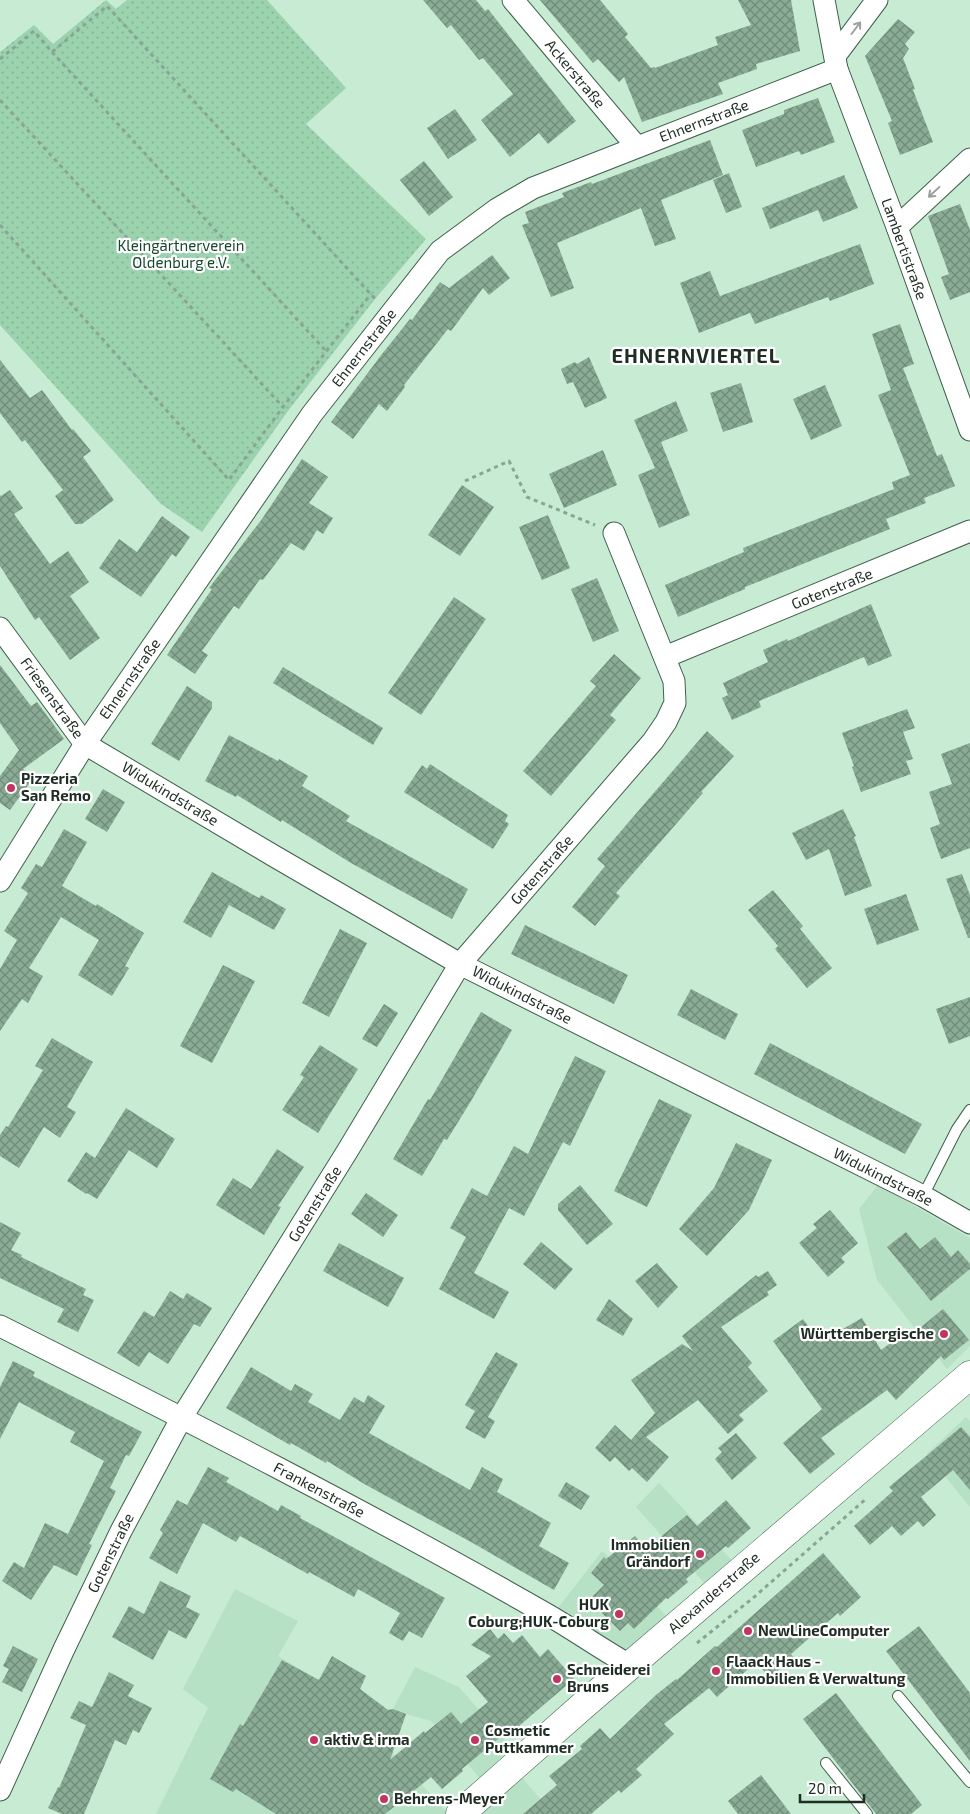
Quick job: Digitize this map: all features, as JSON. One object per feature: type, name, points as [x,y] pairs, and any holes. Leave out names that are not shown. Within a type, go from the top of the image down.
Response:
[{"type":"street","name":"Ackerstraße","points":[[513,0],[636,147]]},
{"type":"street","name":"Lambertistraße","points":[[824,0],[836,62],[970,430]]},
{"type":"street","points":[[836,62],[876,0]]},
{"type":"street","name":"Ehnernstraße","points":[[0,881],[86,744],[312,414],[440,251],[497,208],[533,188],[636,147],[836,62]]},
{"type":"street","points":[[897,227],[970,159]]},
{"type":"street","name":"Gotenstraße","points":[[665,657],[970,531]]},
{"type":"street","name":"Gotenstraße","points":[[0,1790],[64,1648],[121,1531],[182,1417],[348,1150],[460,964],[652,741],[666,722],[675,703],[674,681],[614,533]]},
{"type":"street","name":"Friesenstraße","points":[[0,628],[86,744]]},
{"type":"street","name":"Widukindstraße","points":[[86,744],[460,964],[923,1196],[970,1223]]},
{"type":"street","name":"Frankenstraße","points":[[0,1326],[182,1417],[484,1580],[631,1666]]},
{"type":"street","name":"Alexanderstraße","points":[[460,1814],[970,1374]]},
{"type":"lane","points":[[923,1196],[957,1129],[970,1110]]},
{"type":"lane","points":[[898,1696],[970,1782]]},
{"type":"lane","points":[[826,1763],[867,1814]]},
{"type":"path","points":[[0,225],[229,480],[282,407],[371,294],[106,6],[52,52]]},
{"type":"path","points":[[0,59],[34,31],[326,351]]},
{"type":"path","points":[[0,100],[282,407]]},
{"type":"path","points":[[465,481],[509,461],[527,497],[614,533]]},
{"type":"shaded area","points":[[878,1185],[970,1238],[970,1346],[947,1369],[877,1280],[859,1209]]},
{"type":"shaded area","points":[[966,1417],[970,1421],[970,1507],[927,1454]]},
{"type":"shaded area","points":[[659,1483],[741,1570],[714,1594],[636,1507]]},
{"type":"shaded area","points":[[602,1551],[635,1580],[675,1627],[631,1666],[551,1617]]},
{"type":"shaded area","points":[[235,1589],[298,1621],[278,1656],[318,1680],[332,1656],[366,1676],[360,1689],[388,1710],[393,1709],[415,1667],[459,1687],[522,1760],[514,1768],[553,1814],[460,1814],[489,1789],[431,1721],[406,1714],[392,1753],[449,1814],[156,1814],[208,1708],[183,1689]]},
{"type":"green space","name":"Kleingärtnerverein Oldenburg e.V.","points":[[106,0],[116,9],[127,0],[267,0],[346,88],[306,124],[426,239],[375,299],[288,411],[202,532],[161,504],[0,325],[0,52],[34,25],[53,44]]},
{"type":"building","points":[[423,0],[476,0],[485,11],[488,9],[576,121],[548,144],[539,133],[510,157],[481,120],[513,94],[483,58],[479,60],[451,25],[447,28]]},
{"type":"building","points":[[540,0],[600,0],[628,34],[625,37],[651,68],[655,68],[718,45],[715,37],[751,25],[738,0],[791,0],[800,51],[756,64],[757,69],[718,83],[723,94],[642,122],[624,77],[619,82],[598,59],[593,63]]},
{"type":"building","points":[[898,19],[915,32],[905,44],[909,49],[903,58],[933,142],[900,155],[888,123],[892,121],[865,56]]},
{"type":"building","points":[[818,98],[835,142],[801,155],[799,151],[756,167],[742,130],[784,114],[784,110]]},
{"type":"building","points":[[455,109],[477,140],[448,159],[427,128]]},
{"type":"building","points":[[710,140],[723,175],[661,200],[676,239],[655,246],[641,208],[557,243],[574,288],[551,297],[522,225],[529,223],[525,212],[564,197],[562,193],[591,182],[592,184]]},
{"type":"building","points":[[424,161],[453,197],[429,216],[400,180]]},
{"type":"building","points":[[729,173],[742,207],[726,213],[713,180]]},
{"type":"building","points":[[844,175],[858,208],[823,222],[818,210],[770,229],[762,208]]},
{"type":"building","points":[[960,204],[970,230],[970,292],[950,300],[941,277],[949,274],[928,216]]},
{"type":"building","points":[[860,244],[874,284],[830,301],[828,297],[755,324],[750,313],[699,333],[680,283],[710,271],[720,296]]},
{"type":"building","points":[[492,255],[510,278],[489,295],[483,288],[451,331],[448,329],[404,385],[405,387],[387,411],[379,404],[353,439],[331,422],[382,354],[410,319],[412,320],[440,282],[449,288]]},
{"type":"building","points":[[900,324],[914,364],[903,368],[937,456],[942,454],[955,486],[924,498],[926,503],[886,519],[890,529],[745,587],[745,589],[678,617],[665,585],[744,552],[743,548],[894,489],[892,482],[910,475],[878,395],[891,390],[872,334]]},
{"type":"building","points":[[589,357],[607,398],[585,408],[573,382],[567,384],[561,369],[575,362],[577,364]]},
{"type":"building","points":[[0,360],[30,398],[42,390],[72,430],[91,451],[83,457],[114,500],[82,524],[75,524],[55,496],[63,490],[25,440],[22,442],[0,413]]},
{"type":"building","points":[[741,383],[753,422],[723,432],[710,393]]},
{"type":"building","points":[[825,385],[842,426],[811,440],[793,399]]},
{"type":"building","points":[[676,401],[688,431],[661,442],[690,515],[659,528],[638,475],[655,468],[634,420]]},
{"type":"building","points":[[603,450],[617,485],[564,508],[549,474]]},
{"type":"building","points":[[302,459],[328,477],[309,503],[333,518],[323,534],[317,530],[304,551],[291,543],[263,580],[260,579],[239,609],[234,606],[202,651],[208,655],[195,674],[167,655],[212,589],[209,588],[262,519]]},
{"type":"building","points":[[462,485],[494,507],[460,556],[428,535]]},
{"type":"building","points":[[10,490],[23,508],[14,514],[50,564],[68,551],[89,582],[70,596],[100,638],[70,660],[39,617],[35,620],[0,566],[0,495]]},
{"type":"building","points":[[548,515],[570,568],[542,580],[519,527]]},
{"type":"building","points":[[162,516],[190,537],[176,557],[172,554],[141,597],[99,568],[119,539],[137,552]]},
{"type":"building","points":[[597,578],[619,631],[593,642],[571,589]]},
{"type":"building","points":[[454,597],[486,619],[421,715],[388,693]]},
{"type":"building","points":[[871,604],[892,656],[868,666],[864,657],[759,701],[761,707],[732,720],[722,698],[728,695],[723,683],[768,662],[763,650],[787,639],[788,641]]},
{"type":"building","points":[[614,654],[641,678],[610,715],[616,720],[551,796],[523,771],[596,686],[590,681]]},
{"type":"building","points":[[0,665],[31,706],[37,702],[64,739],[23,769],[34,777],[10,810],[0,803],[0,776],[19,750],[0,723]]},
{"type":"building","points":[[283,667],[383,728],[373,745],[273,683]]},
{"type":"building","points":[[187,686],[212,702],[212,708],[179,761],[151,744]]},
{"type":"building","points":[[907,709],[915,728],[903,732],[913,759],[906,761],[911,774],[861,792],[842,733]]},
{"type":"building","points":[[707,731],[734,756],[701,792],[703,793],[616,893],[620,896],[595,926],[572,907],[605,866],[597,859]]},
{"type":"building","points":[[229,735],[278,761],[279,759],[308,776],[302,786],[350,816],[346,821],[468,889],[452,919],[351,863],[282,820],[281,822],[237,795],[236,797],[205,781]]},
{"type":"building","points":[[970,743],[970,848],[941,859],[930,828],[940,824],[929,792],[952,784],[941,754]]},
{"type":"building","points":[[430,764],[508,815],[505,821],[509,824],[493,849],[404,792],[422,765],[427,769]]},
{"type":"building","points":[[103,789],[125,802],[107,832],[85,819]]},
{"type":"building","points":[[843,809],[856,836],[854,837],[872,886],[845,896],[829,849],[806,860],[792,833]]},
{"type":"building","points":[[64,829],[87,842],[62,886],[96,906],[97,904],[144,933],[125,966],[129,968],[112,996],[78,975],[99,940],[61,917],[29,968],[43,976],[28,1003],[22,999],[0,1031],[0,969],[17,940],[4,931],[28,893],[21,888],[36,864],[42,867]]},
{"type":"building","points":[[212,872],[259,898],[261,895],[286,909],[274,930],[229,905],[211,938],[183,922]]},
{"type":"building","points":[[962,874],[970,895],[970,938],[968,938],[946,879]]},
{"type":"building","points":[[773,890],[803,926],[800,929],[832,968],[807,988],[775,949],[778,946],[748,910]]},
{"type":"building","points":[[906,894],[919,930],[877,945],[864,909]]},
{"type":"building","points":[[525,925],[628,975],[614,1004],[511,954]]},
{"type":"building","points":[[340,929],[367,943],[329,1017],[302,1003]]},
{"type":"building","points":[[223,965],[255,981],[212,1063],[180,1046]]},
{"type":"building","points":[[691,989],[738,1014],[725,1040],[677,1015]]},
{"type":"building","points":[[970,997],[970,1036],[949,1044],[936,1009]]},
{"type":"building","points":[[384,1004],[398,1013],[377,1047],[362,1039]]},
{"type":"building","points":[[481,1012],[512,1030],[447,1140],[444,1139],[422,1176],[393,1159]]},
{"type":"building","points":[[52,1038],[93,1062],[67,1107],[76,1112],[60,1138],[44,1127],[19,1168],[0,1156],[0,1135],[6,1126],[8,1127],[43,1070],[35,1066]]},
{"type":"building","points":[[770,1043],[922,1124],[905,1154],[754,1074]]},
{"type":"building","points":[[320,1045],[358,1069],[318,1133],[282,1110],[304,1077],[300,1075]]},
{"type":"building","points":[[575,1056],[606,1071],[570,1146],[563,1142],[524,1216],[509,1208],[474,1273],[509,1292],[494,1319],[439,1289],[466,1237],[450,1228],[472,1188],[487,1196],[514,1146],[528,1154]]},
{"type":"building","points":[[659,1099],[692,1115],[647,1207],[614,1191]]},
{"type":"building","points":[[126,1108],[175,1139],[157,1168],[129,1150],[97,1199],[67,1181],[86,1152],[95,1158]]},
{"type":"building","points":[[736,1143],[772,1160],[749,1210],[707,1256],[679,1229],[714,1188]]},
{"type":"building","points":[[277,1149],[304,1167],[278,1206],[281,1207],[264,1235],[216,1205],[233,1178],[251,1189]]},
{"type":"building","points":[[580,1185],[613,1224],[587,1245],[558,1210],[558,1204]]},
{"type":"building","points":[[366,1193],[398,1215],[383,1237],[351,1214]]},
{"type":"building","points":[[830,1210],[858,1243],[841,1258],[845,1262],[828,1277],[799,1243],[817,1228],[813,1224]]},
{"type":"building","points":[[0,1222],[21,1233],[11,1250],[22,1255],[21,1257],[86,1289],[83,1295],[94,1300],[78,1332],[57,1322],[64,1309],[0,1278]]},
{"type":"building","points":[[906,1232],[920,1249],[935,1237],[951,1257],[958,1250],[970,1264],[970,1269],[931,1301],[887,1247]]},
{"type":"building","points":[[541,1242],[573,1269],[555,1290],[523,1264]]},
{"type":"building","points":[[339,1243],[404,1278],[388,1307],[323,1271]]},
{"type":"building","points":[[657,1263],[678,1287],[658,1308],[635,1281]]},
{"type":"building","points":[[768,1271],[777,1285],[767,1292],[769,1295],[721,1327],[752,1363],[748,1367],[768,1391],[739,1415],[744,1420],[728,1434],[698,1400],[646,1437],[669,1457],[647,1482],[632,1468],[629,1471],[615,1457],[610,1462],[595,1448],[615,1425],[631,1440],[655,1413],[631,1380],[682,1344],[693,1351],[682,1336],[756,1275],[758,1277]]},
{"type":"building","points":[[170,1291],[183,1299],[187,1293],[212,1308],[200,1327],[194,1324],[168,1364],[149,1352],[139,1367],[117,1353],[144,1311],[154,1317]]},
{"type":"building","points":[[609,1299],[633,1319],[623,1336],[596,1320]]},
{"type":"building","points":[[943,1309],[969,1340],[944,1360],[941,1356],[896,1400],[887,1390],[821,1438],[835,1454],[810,1474],[783,1443],[822,1409],[773,1341],[803,1319],[820,1342],[862,1318],[881,1350],[900,1336],[904,1341]]},
{"type":"building","points":[[496,1352],[518,1364],[488,1417],[495,1421],[485,1439],[465,1428],[475,1411],[465,1405]]},
{"type":"building","points":[[13,1361],[35,1372],[33,1376],[142,1432],[129,1456],[126,1455],[110,1488],[116,1491],[89,1544],[92,1545],[77,1576],[54,1565],[31,1600],[2,1581],[14,1562],[24,1568],[45,1523],[68,1534],[104,1461],[70,1442],[75,1432],[19,1402],[0,1439],[0,1387]]},
{"type":"building","points":[[251,1367],[291,1391],[295,1384],[313,1394],[308,1402],[340,1420],[354,1397],[364,1403],[368,1395],[385,1406],[369,1433],[470,1490],[482,1467],[503,1479],[497,1492],[551,1523],[539,1546],[569,1563],[554,1590],[366,1485],[327,1461],[326,1463],[291,1443],[290,1445],[226,1408]]},
{"type":"building","points":[[961,1427],[970,1437],[970,1490],[953,1470],[921,1497],[936,1515],[923,1527],[918,1521],[901,1536],[892,1526],[870,1545],[854,1526],[893,1491],[889,1487]]},
{"type":"building","points":[[736,1433],[757,1458],[732,1480],[715,1459],[722,1452],[718,1448]]},
{"type":"building","points":[[208,1467],[229,1478],[226,1482],[278,1511],[281,1505],[301,1516],[300,1518],[445,1598],[422,1638],[409,1631],[403,1641],[389,1633],[400,1613],[358,1589],[354,1597],[240,1536],[236,1542],[203,1523],[177,1574],[149,1558],[163,1533],[160,1530],[177,1500],[187,1505]]},
{"type":"building","points":[[566,1482],[590,1496],[581,1510],[558,1496]]},
{"type":"building","points":[[726,1500],[751,1528],[728,1548],[726,1546],[686,1579],[688,1582],[668,1599],[666,1598],[634,1629],[628,1623],[620,1631],[589,1600],[604,1585],[591,1573],[604,1557],[606,1559],[635,1536],[646,1549],[687,1515],[697,1526]]},
{"type":"building","points":[[823,1553],[861,1597],[840,1616],[838,1613],[791,1654],[793,1657],[770,1678],[756,1662],[717,1697],[709,1688],[664,1724],[674,1734],[636,1769],[642,1775],[621,1793],[619,1790],[591,1814],[523,1814],[557,1785],[549,1776],[582,1749],[580,1746],[600,1728],[610,1739],[657,1694],[677,1680],[715,1646],[717,1647]]},
{"type":"building","points":[[160,1581],[191,1596],[186,1607],[200,1614],[186,1639],[169,1630],[153,1660],[112,1637],[129,1606],[144,1614]]},
{"type":"building","points":[[919,1626],[970,1693],[970,1761],[886,1651]]},
{"type":"building","name":"aktiv & irma","points":[[490,1629],[498,1639],[504,1633],[513,1643],[522,1635],[540,1657],[548,1649],[574,1679],[512,1732],[510,1729],[462,1769],[463,1771],[442,1789],[431,1777],[385,1814],[276,1814],[236,1789],[233,1792],[210,1779],[240,1724],[243,1726],[282,1660],[319,1680],[332,1656],[366,1676],[360,1689],[388,1710],[393,1709],[406,1714],[390,1760],[424,1731],[425,1733],[451,1712],[461,1724],[488,1702],[466,1676],[491,1656],[471,1645]]},
{"type":"building","points":[[13,1646],[38,1659],[22,1692],[2,1682],[9,1669],[3,1666]]},
{"type":"building","points":[[109,1672],[134,1685],[128,1696],[152,1708],[139,1733],[133,1730],[126,1745],[115,1740],[84,1814],[62,1814],[48,1808],[59,1788],[86,1725],[70,1718],[79,1701],[92,1707]]},
{"type":"building","points":[[836,1693],[922,1805],[911,1814],[876,1814],[803,1719]]},
{"type":"building","points":[[761,1775],[791,1814],[738,1814],[728,1801]]},
{"type":"place","name":"Pizzeria San Remo","points":[[11,788]]},
{"type":"place","name":"Württembergische","points":[[944,1334]]},
{"type":"place","name":"Immobilien Grändorf","points":[[700,1554]]},
{"type":"place","name":"HUK Coburg;HUK-Coburg","points":[[619,1614]]},
{"type":"place","name":"NewLineComputer","points":[[748,1631]]},
{"type":"place","name":"Flaack Haus - Immobilien & Verwaltung","points":[[716,1671]]},
{"type":"place","name":"Schneiderei Bruns","points":[[557,1679]]},
{"type":"place","name":"aktiv & irma","points":[[314,1740]]},
{"type":"place","name":"Cosmetic Puttkammer","points":[[475,1740]]},
{"type":"place","name":"Behrens-Meyer","points":[[384,1799]]},
{"type":"district","name":"EHNERNVIERTEL","points":[[696,356]]}]
